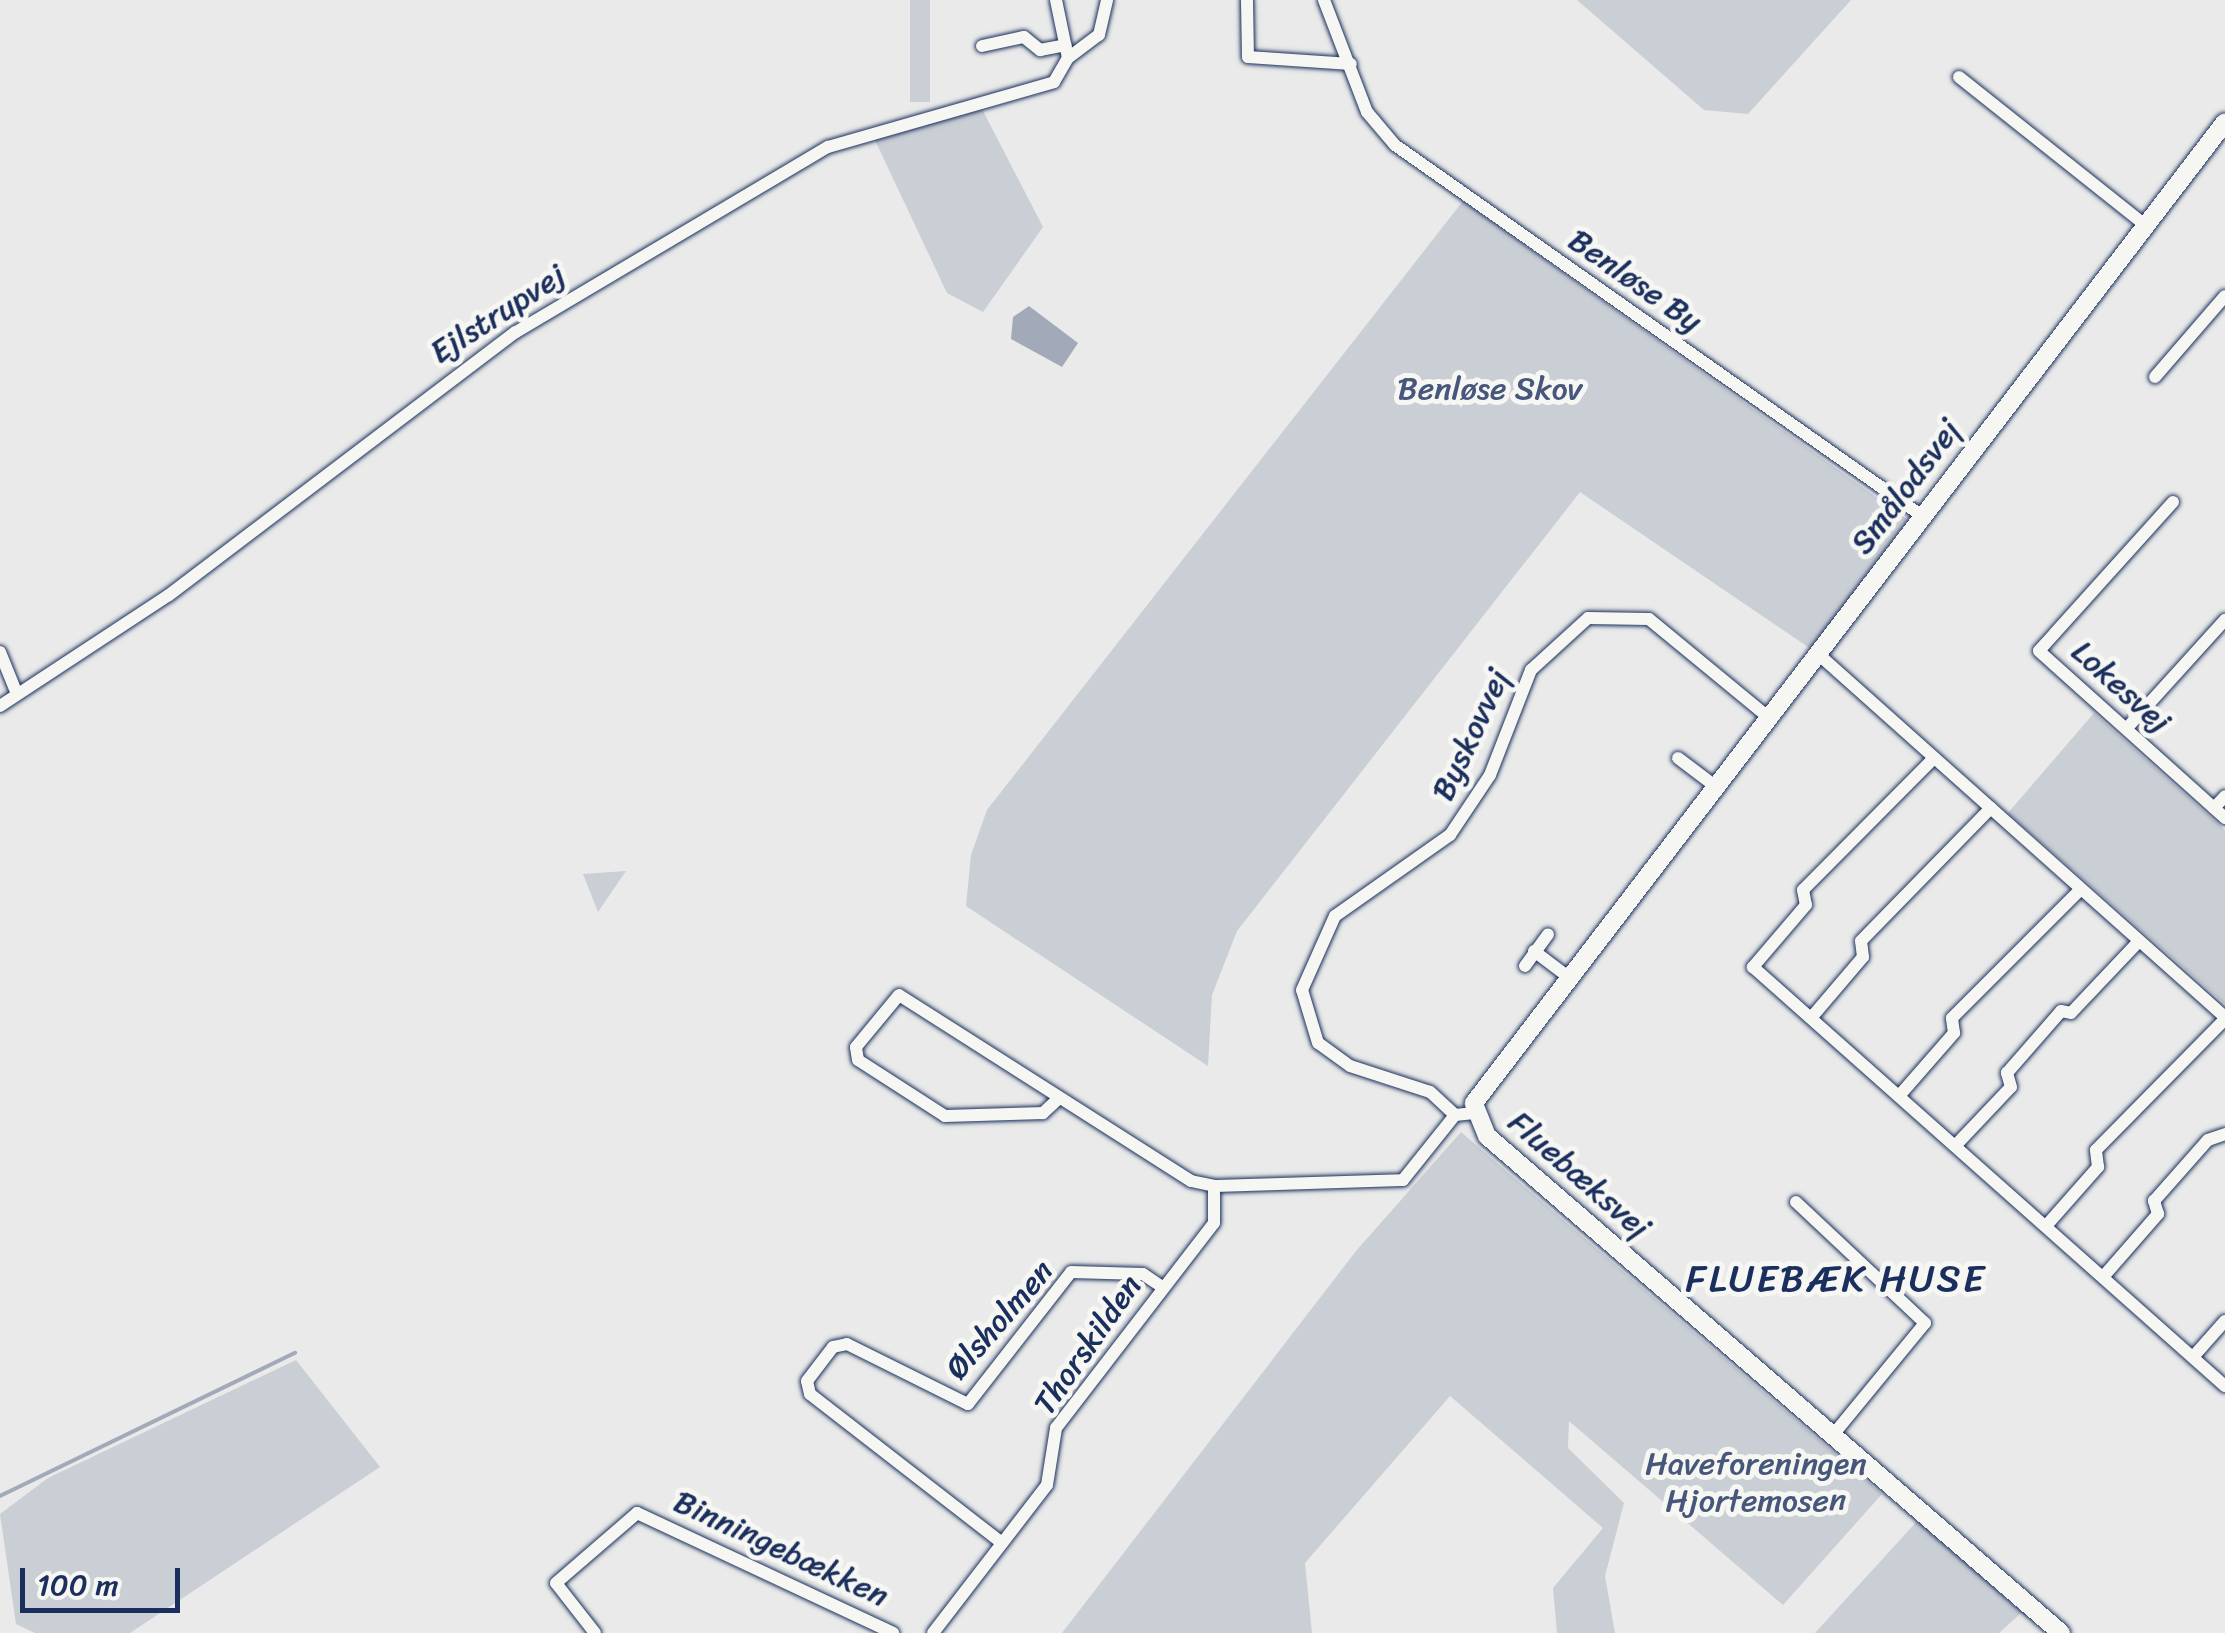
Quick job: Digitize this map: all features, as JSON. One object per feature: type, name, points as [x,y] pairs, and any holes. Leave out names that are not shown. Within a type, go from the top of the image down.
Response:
[{"type":"street","points":[[1056,0],[1067,52]]},
{"type":"street","points":[[982,46],[1024,37],[1040,50],[1067,52],[1099,34],[1108,0]]},
{"type":"street","points":[[1247,0],[1248,57],[1351,64]]},
{"type":"street","name":"Benløse By","points":[[1324,0],[1367,112],[1395,145],[1922,516]]},
{"type":"street","name":"Ejlstrupvej","points":[[0,706],[169,594],[516,332],[828,147],[1054,82],[1067,52]]},
{"type":"street","points":[[1959,77],[2145,225]]},
{"type":"street","name":"Smålodsvej","points":[[1465,1114],[1482,1085],[2225,122]]},
{"type":"street","points":[[2155,377],[2225,296]]},
{"type":"street","name":"Lokesvej","points":[[2173,502],[2039,651],[2220,813]]},
{"type":"street","name":"Byskovvej","points":[[1465,1114],[1409,1081],[1331,1057],[1308,1028],[1306,968],[1334,916],[1450,835],[1490,775],[1531,670],[1588,618],[1649,619],[1768,718]]},
{"type":"street","points":[[2127,728],[2225,620]]},
{"type":"street","points":[[0,652],[17,694]]},
{"type":"street","points":[[1817,653],[2225,1018],[2096,1150],[2098,1167],[2046,1226]]},
{"type":"street","points":[[1678,758],[1714,786]]},
{"type":"street","points":[[1934,758],[1803,890],[1806,905],[1753,966],[2225,1386]]},
{"type":"street","points":[[2220,813],[2225,796]]},
{"type":"street","points":[[1811,1018],[1864,957],[1861,942],[1991,808]]},
{"type":"street","points":[[1900,1096],[1954,1034],[1951,1019],[2082,889]]},
{"type":"street","points":[[1525,966],[1548,934]]},
{"type":"street","points":[[1955,1146],[2011,1087],[2007,1073],[2061,1011],[2071,1013],[2139,941]]},
{"type":"street","points":[[1534,952],[1567,976]]},
{"type":"street","points":[[1058,1099],[1042,1113],[946,1116],[858,1060],[856,1047],[899,996],[1058,1099],[1214,1186],[1403,1180],[1465,1114]]},
{"type":"street","name":"Fluebæksvej","points":[[1465,1114],[2061,1633]]},
{"type":"street","points":[[2102,1277],[2158,1214],[2154,1201],[2225,1134]]},
{"type":"street","name":"Thorskilden","points":[[933,1633],[1047,1484],[1056,1428],[1214,1223],[1214,1186]]},
{"type":"street","points":[[1796,1202],[1924,1323],[1833,1435]]},
{"type":"street","name":"Ølsholmen","points":[[1002,1543],[810,1394],[807,1381],[833,1347],[848,1344],[968,1404],[1071,1272],[1144,1274],[1162,1287]]},
{"type":"street","points":[[2193,1357],[2225,1320]]},
{"type":"street","name":"Binningebækken","points":[[595,1633],[556,1584],[637,1513],[893,1633]]},
{"type":"green space","points":[[910,0],[930,0],[930,102],[910,102]]},
{"type":"green space","points":[[1577,0],[1851,0],[1748,114],[1704,110]]},
{"type":"green space","points":[[982,109],[1043,227],[983,312],[947,293],[873,136]]},
{"type":"green space","name":"Benløse Skov","points":[[1463,201],[1908,520],[1811,649],[1580,492],[1237,931],[1212,995],[1208,1066],[966,906],[971,855],[987,810]]},
{"type":"green space","points":[[2094,713],[2225,830],[2225,1004],[2008,813]]},
{"type":"green space","points":[[626,871],[598,912],[583,874]]},
{"type":"green space","name":"Haveforeningen Hjortemosen","points":[[1461,1132],[1882,1494],[1783,1605],[1569,1421],[1568,1448],[1624,1503],[1605,1576],[1615,1633],[1557,1633],[1553,1588],[1603,1528],[1450,1396],[1305,1563],[1312,1633],[1062,1633],[1356,1251]]},
{"type":"green space","points":[[296,1360],[380,1467],[130,1633],[35,1633],[16,1624],[0,1514],[48,1478]]},
{"type":"green space","points":[[1920,1518],[2051,1633],[2021,1613],[1999,1633],[1815,1633]]},
{"type":"water","points":[[1029,306],[1078,343],[1062,367],[1011,339],[1013,317]]},
{"type":"waterway","points":[[0,1496],[295,1353]]},
{"type":"district","name":"FLUEBÆK HUSE","points":[[1836,1279]]}]
